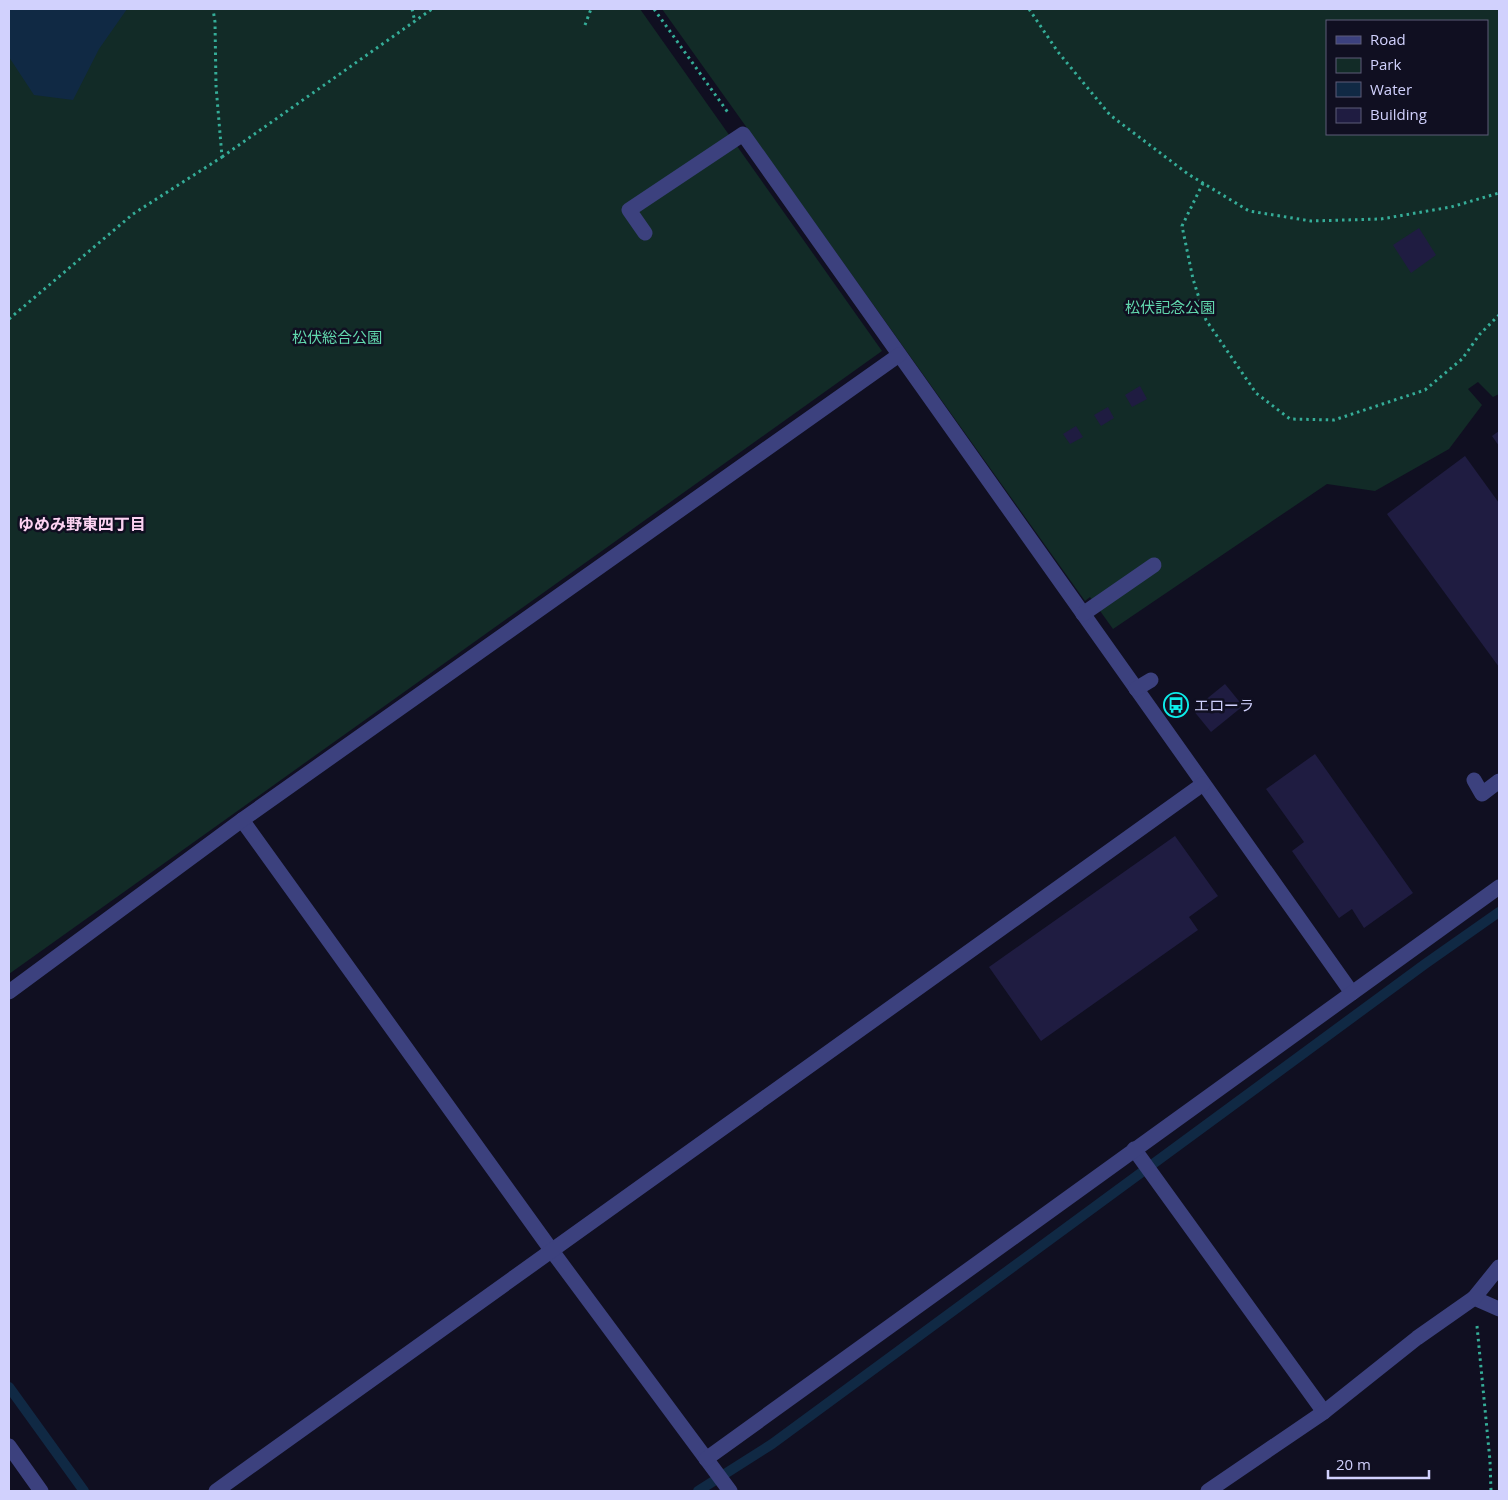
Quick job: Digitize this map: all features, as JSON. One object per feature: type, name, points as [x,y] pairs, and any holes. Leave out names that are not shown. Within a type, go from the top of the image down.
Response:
[{"type":"street","points":[[645,233],[628,210],[743,134],[1352,993]]},
{"type":"street","points":[[9,992],[242,820],[899,355]]},
{"type":"street","points":[[1083,614],[1154,565]]},
{"type":"street","points":[[1136,689],[1151,680]]},
{"type":"street","points":[[1474,780],[1482,794],[1499,781]]},
{"type":"street","points":[[216,1491],[1203,784]]},
{"type":"street","points":[[242,820],[552,1250],[730,1491]]},
{"type":"street","points":[[706,1459],[1499,887]]},
{"type":"street","points":[[1134,1149],[1324,1412]]},
{"type":"street","points":[[1208,1491],[1324,1412],[1417,1338],[1474,1298],[1499,1267]]},
{"type":"street","points":[[1474,1298],[1499,1309]]},
{"type":"street","points":[[9,1446],[41,1491]]},
{"type":"path","points":[[213,9],[216,86],[222,157]]},
{"type":"path","points":[[412,9],[416,22]]},
{"type":"path","points":[[9,318],[133,214],[222,157],[432,9]]},
{"type":"path","points":[[585,25],[591,9]]},
{"type":"path","points":[[654,9],[743,134]]},
{"type":"path","points":[[1029,9],[1058,52],[1110,115],[1188,174],[1249,211],[1311,221],[1381,219],[1451,207],[1499,193]]},
{"type":"path","points":[[1203,183],[1182,226],[1193,279],[1206,320],[1256,393],[1290,419],[1334,420],[1425,390],[1462,358],[1480,334],[1499,315]]},
{"type":"path","points":[[1474,1298],[1490,1461],[1491,1491]]},
{"type":"green space","name":"松伏総合公園","points":[[9,9],[640,9],[882,351],[9,974]]},
{"type":"green space","name":"松伏記念公園","points":[[662,9],[1499,9],[1499,394],[1493,397],[1478,382],[1468,389],[1482,405],[1449,449],[1375,491],[1327,484],[1113,629],[1090,597],[1085,601]]},
{"type":"water","points":[[9,9],[127,9],[99,49],[73,100],[34,95],[9,57]]},
{"type":"building","points":[[1419,228],[1436,255],[1411,273],[1393,245]]},
{"type":"building","points":[[1140,386],[1147,399],[1132,407],[1125,395]]},
{"type":"building","points":[[1108,407],[1114,418],[1101,426],[1094,415]]},
{"type":"building","points":[[1076,426],[1083,437],[1070,444],[1063,434]]},
{"type":"building","points":[[1499,431],[1499,446],[1492,436]]},
{"type":"building","points":[[1465,456],[1499,503],[1499,667],[1387,514]]},
{"type":"building","points":[[1225,684],[1243,706],[1211,732],[1193,710]]},
{"type":"building","points":[[1315,754],[1413,893],[1364,928],[1352,909],[1339,918],[1292,851],[1304,842],[1266,789]]},
{"type":"building","points":[[1175,836],[1218,896],[1189,917],[1198,930],[1041,1041],[989,967]]},
{"type":"waterway","points":[[698,1491],[772,1444],[1425,964],[1499,912]]},
{"type":"waterway","points":[[9,1387],[84,1491]]},
{"type":"place","name":"エローラ","points":[[1176,705]]},
{"type":"district","name":"ゆめみ野東四丁目","points":[[82,524]]}]
